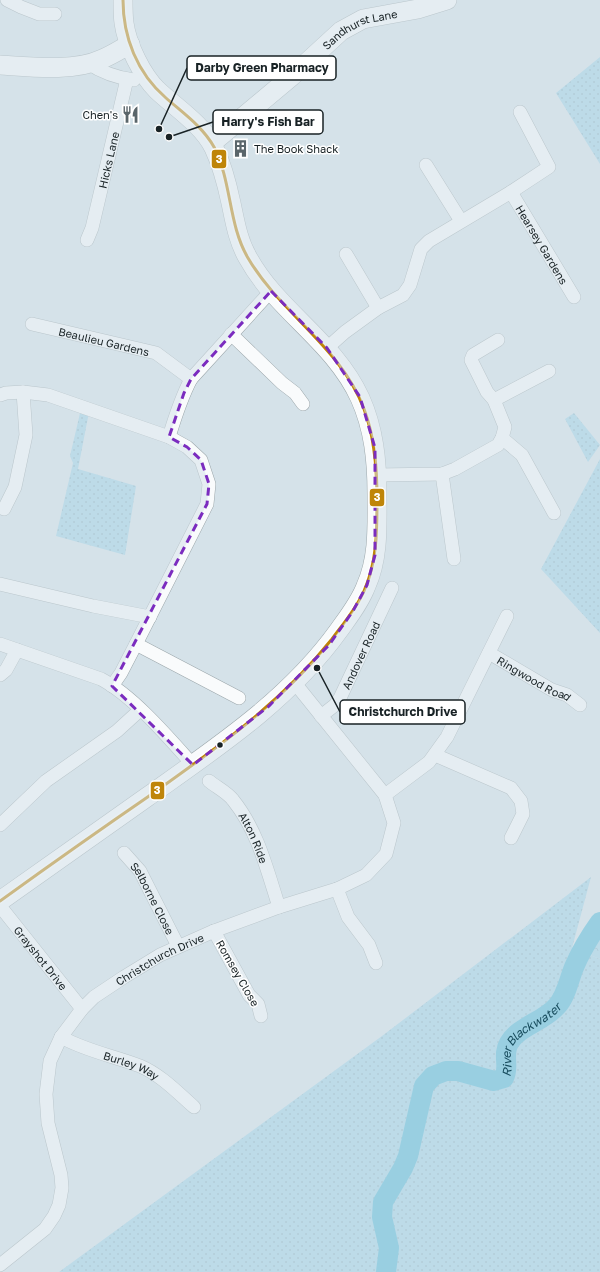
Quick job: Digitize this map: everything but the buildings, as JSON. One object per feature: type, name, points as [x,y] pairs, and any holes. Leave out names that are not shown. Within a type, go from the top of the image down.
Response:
[{"type":"street","points":[[7,0],[39,14],[55,14]]},
{"type":"street","points":[[0,901],[193,765],[270,706],[329,645],[353,611],[367,585],[375,555],[377,529],[377,475],[374,442],[370,423],[362,403],[346,372],[328,348],[271,291],[246,257],[236,228],[222,166],[212,144],[197,126],[148,79],[130,44],[124,25],[123,0]]},
{"type":"street","name":"Sandhurst Lane","points":[[212,144],[286,81],[341,31],[362,19],[418,9],[447,0]]},
{"type":"street","points":[[0,65],[53,68],[88,63],[102,60],[130,44]]},
{"type":"street","points":[[88,63],[96,69],[127,79],[148,79]]},
{"type":"street","name":"Hicks Lane","points":[[87,240],[92,228],[127,79]]},
{"type":"street","name":"Hearsey Gardens","points":[[328,348],[345,332],[378,308],[403,295],[410,285],[421,249],[429,241],[461,220],[511,192],[549,167],[520,112]]},
{"type":"street","points":[[426,165],[461,220]]},
{"type":"street","name":"Hearsey Gardens","points":[[511,192],[574,297]]},
{"type":"street","points":[[346,254],[378,308]]},
{"type":"street","points":[[169,437],[179,404],[191,379],[271,291]]},
{"type":"street","name":"Beaulieu Gardens","points":[[32,324],[156,353],[191,379]]},
{"type":"street","points":[[231,334],[282,383],[295,393],[303,404]]},
{"type":"street","points":[[377,475],[442,474],[498,445],[505,427],[494,400],[487,392],[471,360],[473,355],[498,340]]},
{"type":"street","points":[[494,400],[549,371]]},
{"type":"street","points":[[4,509],[15,487],[26,435],[23,392]]},
{"type":"street","points":[[0,395],[6,393],[23,392],[48,395],[169,437],[187,447],[201,460],[208,484],[207,504],[121,673],[112,686]]},
{"type":"street","points":[[502,438],[522,455],[554,513]]},
{"type":"street","points":[[442,474],[454,559]]},
{"type":"street","points":[[0,584],[93,606],[150,617]]},
{"type":"street","name":"Andover Road","points":[[321,716],[335,705],[340,698],[392,588]]},
{"type":"street","points":[[385,795],[429,762],[435,755],[447,737],[507,616]]},
{"type":"street","points":[[0,644],[100,679],[112,686],[140,710],[193,765]]},
{"type":"street","points":[[136,644],[239,698]]},
{"type":"street","points":[[0,675],[6,670],[17,650]]},
{"type":"street","name":"Ringwood Road","points":[[489,653],[552,690],[567,695],[580,705]]},
{"type":"street","name":"Christchurch Drive","points":[[0,1265],[45,1229],[54,1216],[59,1205],[62,1188],[61,1175],[48,1123],[46,1094],[50,1061],[61,1037],[82,1009],[94,997],[124,977],[178,946],[279,907],[337,889],[366,875],[386,854],[394,823],[385,795],[294,682]]},
{"type":"street","points":[[0,825],[46,781],[116,731],[140,710]]},
{"type":"street","points":[[435,755],[511,788],[521,800],[524,814],[511,838]]},
{"type":"street","name":"Alton Ride","points":[[208,781],[232,799],[250,824],[258,843],[279,907]]},
{"type":"street","name":"Selborne Close","points":[[124,853],[140,871],[178,946]]},
{"type":"street","points":[[337,889],[348,917],[369,945],[376,963]]},
{"type":"street","name":"Grayshot Drive","points":[[0,906],[82,1009]]},
{"type":"street","name":"Romsey Close","points":[[214,931],[249,995],[258,1004],[260,1016]]},
{"type":"street","name":"Burley Way","points":[[61,1037],[76,1045],[141,1066],[163,1079],[194,1107]]},
{"type":"highlighted area","points":[[271,291],[327,348],[360,397],[375,448],[375,555],[367,585],[353,611],[329,645],[269,706],[193,765],[112,686],[207,504],[209,484],[201,460],[187,447],[169,437],[184,393],[191,379]]},
{"type":"green space","points":[[600,57],[600,164],[556,93]]},
{"type":"green space","points":[[81,409],[89,412],[78,469],[136,486],[125,555],[56,536],[73,463],[70,456]]},
{"type":"green space","points":[[574,413],[600,445],[588,462],[565,419]]},
{"type":"green space","points":[[600,459],[600,633],[541,569]]},
{"type":"green space","points":[[591,877],[572,948],[600,959],[600,1272],[59,1272],[382,1036]]},
{"type":"green space","points":[[600,918],[600,959],[572,948]]},
{"type":"waterway","name":"River Blackwater","points":[[386,1272],[389,1248],[382,1217],[383,1202],[403,1168],[408,1156],[424,1086],[433,1076],[446,1071],[458,1071],[494,1081],[504,1078],[506,1074],[506,1052],[509,1043],[519,1032],[545,1016],[557,1006],[566,992],[580,954],[600,922]]},
{"type":"transit line","name":"3","points":[[0,901],[201,759],[270,704],[313,662],[349,616],[364,591],[372,569],[374,558],[377,512],[376,465],[371,431],[364,409],[354,387],[341,367],[326,348],[276,296],[261,278],[248,258],[237,231],[224,174],[214,147],[204,133],[156,88],[140,66],[129,41],[123,0]]},
{"type":"place","name":"Chen's","points":[[131,114]]},
{"type":"place","name":"Darby Green Pharmacy","points":[[159,129]]},
{"type":"place","name":"Harry's Fish Bar","points":[[169,137]]},
{"type":"place","name":"The Book Shack","points":[[241,148]]},
{"type":"place","name":"Christchurch Drive","points":[[317,668]]}]
